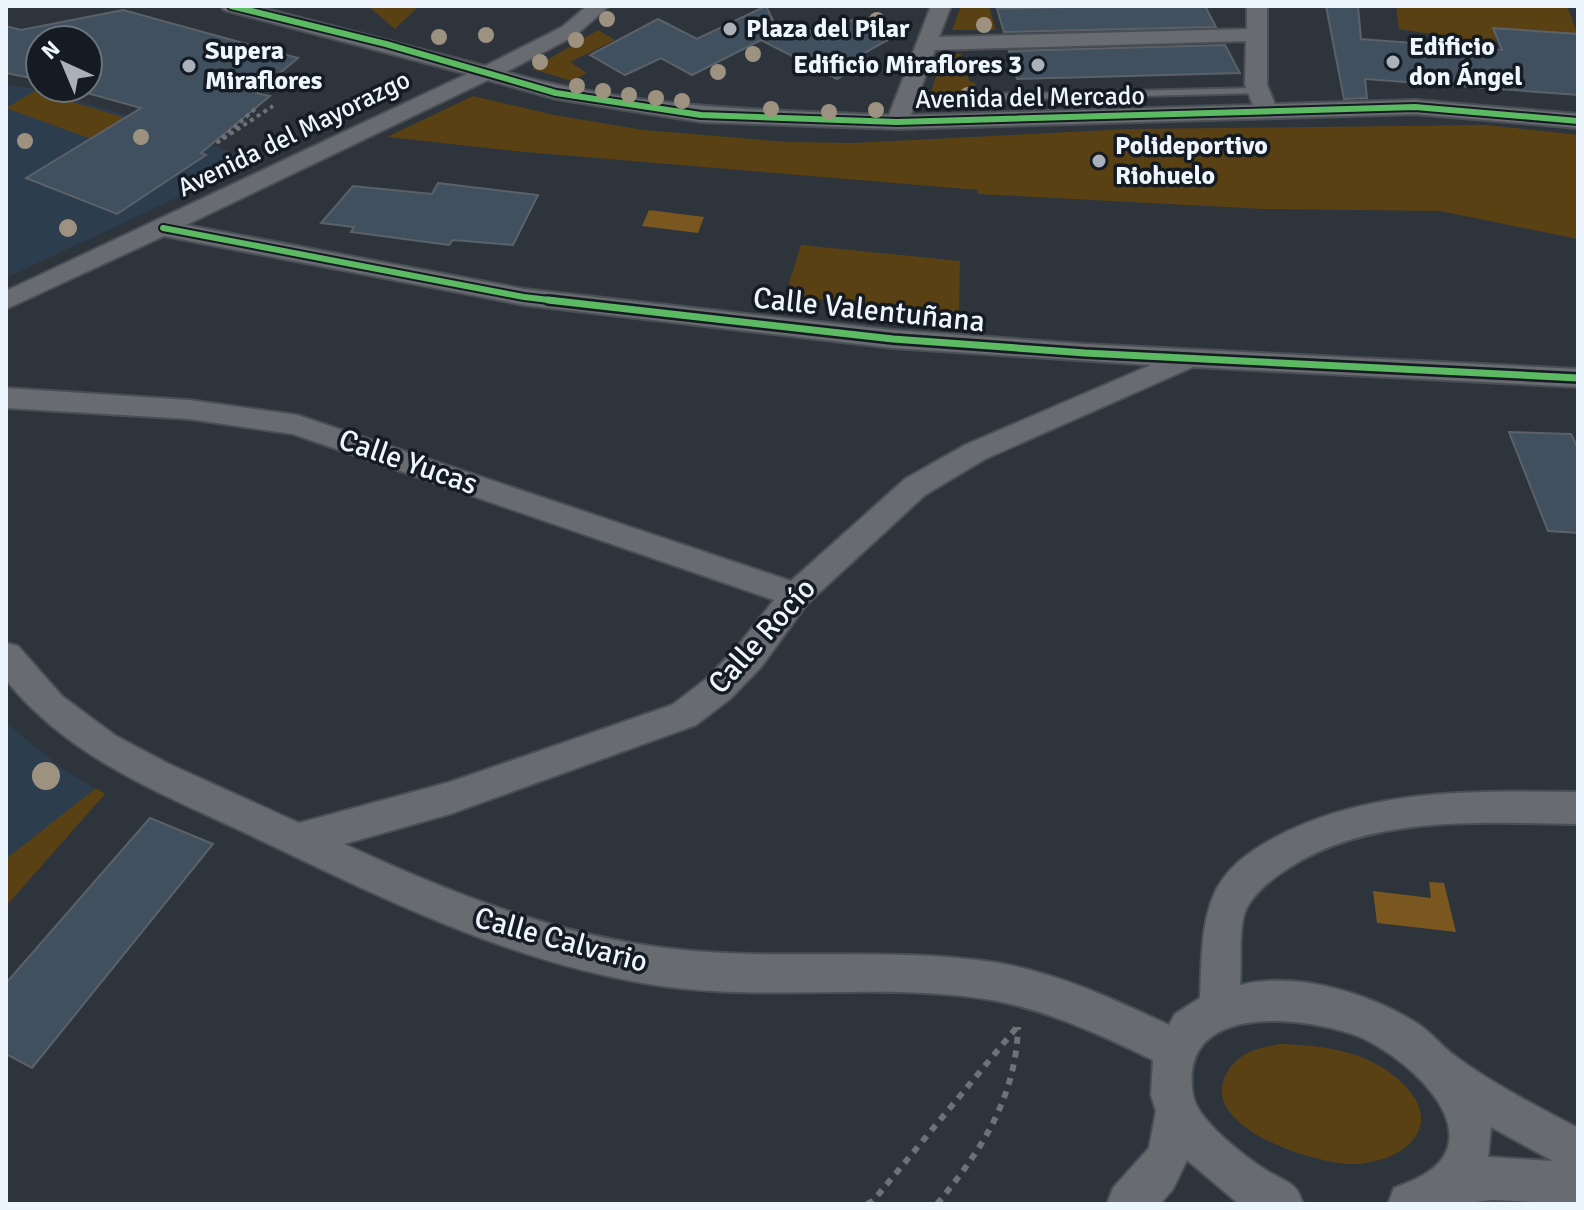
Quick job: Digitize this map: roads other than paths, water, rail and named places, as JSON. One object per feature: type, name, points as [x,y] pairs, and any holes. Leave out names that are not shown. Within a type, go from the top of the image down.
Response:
[{"type":"street","name":"Avenida del Mercado","points":[[231,6],[386,44],[556,93],[672,112],[762,119],[897,122],[1415,107],[1578,121]]},
{"type":"street","name":"Avenida del Mayorazgo","points":[[6,301],[487,73],[569,31],[599,6]]},
{"type":"street","points":[[897,122],[941,6]]},
{"type":"street","points":[[1257,6],[1257,91],[1267,112]]},
{"type":"street","points":[[925,44],[1258,35]]},
{"type":"street","name":"Calle Valentuñana","points":[[163,228],[524,297],[893,339],[1192,359],[1578,378]]},
{"type":"street","name":"Calle Rocío","points":[[297,840],[450,798],[684,715],[718,689],[749,657],[796,595],[915,487],[975,452],[1192,359]]},
{"type":"street","name":"Calle Yucas","points":[[6,398],[170,408],[264,418],[297,425],[796,595]]},
{"type":"street","name":"Calle Calvario","points":[[6,656],[57,712],[104,745],[297,840],[438,904],[588,953],[706,973],[969,978],[1076,1005],[1176,1050]]},
{"type":"street","points":[[1219,1008],[1225,914],[1229,900],[1240,884],[1271,858],[1309,838],[1394,812],[1448,807],[1578,808]]},
{"type":"street","points":[[1129,1204],[1156,1176],[1173,1147],[1177,1112],[1171,1074],[1176,1050],[1185,1033],[1200,1018],[1219,1008],[1269,1001],[1331,1007],[1390,1030],[1496,1107],[1578,1151]]},
{"type":"street","points":[[1434,1064],[1452,1085],[1470,1117],[1472,1139],[1466,1164],[1450,1183]]},
{"type":"street","points":[[1177,1112],[1222,1163],[1281,1204]]},
{"type":"street","points":[[1410,1204],[1450,1183],[1493,1178],[1578,1185]]},
{"type":"lane","points":[[989,97],[1257,91]]},
{"type":"lane","points":[[1108,94],[1116,117]]},
{"type":"place","name":"Plaza del Pilar","points":[[730,29]]},
{"type":"place","name":"Edificio don Ángel","points":[[1393,62]]},
{"type":"place","name":"Edificio Miraflores 3","points":[[1038,65]]},
{"type":"place","name":"Supera Miraflores","points":[[189,66]]},
{"type":"place","name":"Polideportivo Riohuelo","points":[[1099,161]]}]
